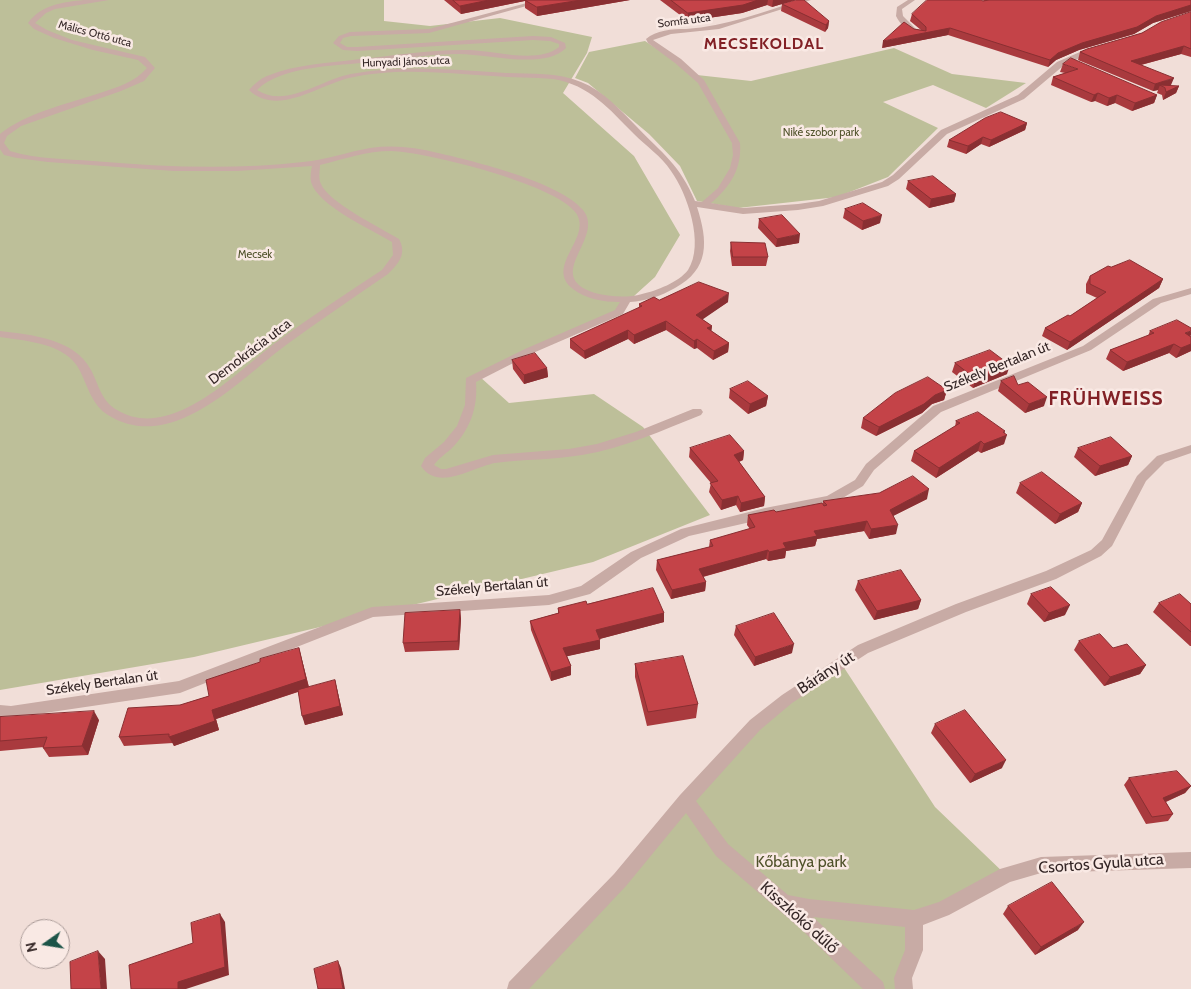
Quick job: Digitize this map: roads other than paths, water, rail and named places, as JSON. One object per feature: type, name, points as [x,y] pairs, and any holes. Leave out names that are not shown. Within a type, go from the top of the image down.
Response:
[{"type":"street","name":"Málics Ottó utca","points":[[106,0],[57,7],[37,15],[30,23],[40,30],[59,37],[114,53],[142,58],[150,64],[151,68],[148,73],[141,79],[100,96],[18,124],[3,135],[0,143],[7,153],[16,156],[150,168],[223,169],[316,164]]},
{"type":"street","name":"Hunyadi János utca","points":[[316,164],[372,150],[429,152],[473,164],[569,200],[582,214],[584,228],[569,262],[567,272],[569,282],[574,287],[591,295],[626,300],[645,297],[661,292],[690,274],[697,261],[699,231],[681,178],[669,162],[601,96],[585,86],[572,81],[544,77],[473,73],[378,73],[338,79],[284,98],[260,96],[253,90],[265,80],[284,74],[366,61],[440,53],[470,52],[533,57],[555,54],[563,48],[562,43],[551,39],[533,38],[356,49],[345,48],[336,43],[339,38],[350,34],[412,33],[438,30],[545,0]]},
{"type":"street","name":"Somfa utca","points":[[705,204],[722,189],[734,168],[737,155],[736,143],[701,82],[678,61],[650,42],[649,39],[663,33],[702,31],[717,28],[808,0]]},
{"type":"street","points":[[912,0],[899,8],[898,13],[900,19],[921,36]]},
{"type":"street","points":[[691,203],[743,211],[798,207],[820,204],[885,184],[896,177],[944,132],[1021,97],[1060,64],[1072,62],[1082,53],[1100,47]]},
{"type":"street","name":"Demokrácia utca","points":[[0,334],[42,340],[70,354],[84,367],[95,396],[102,406],[124,418],[159,421],[198,407],[267,354],[385,272],[398,257],[399,249],[396,241],[335,204],[320,192],[316,183],[316,164]]},
{"type":"street","name":"Székely Bertalan út","points":[[0,711],[30,710],[180,687],[372,612],[549,600],[585,590],[636,556],[686,532],[765,512],[830,500],[859,483],[870,467],[937,409],[958,398],[1087,348],[1157,301],[1191,291]]},
{"type":"street","points":[[626,300],[619,312],[529,351],[470,380],[472,392],[466,420],[456,438],[429,461],[428,466],[436,473],[444,475],[480,462],[584,450],[631,438],[697,412]]},
{"type":"street","name":"Bárány út","points":[[516,989],[620,880],[686,800],[755,725],[787,699],[863,649],[961,608],[1051,575],[1096,554],[1107,542],[1141,479],[1161,459],[1191,449]]},
{"type":"street","name":"Kisszkókó dűlő","points":[[686,800],[722,850],[784,903],[876,989]]},
{"type":"street","name":"Csortos Gyula utca","points":[[914,919],[943,909],[1006,875],[1041,866],[1191,860]]},
{"type":"street","points":[[784,903],[818,909],[914,919],[914,950],[903,978],[904,989]]},
{"type":"district","name":"MECSEKOLDAL","points":[[764,44]]},
{"type":"district","name":"FRÜHWEISS","points":[[1106,399]]},
{"type":"park label","name":"Niké szobor park","points":[[821,133]]},
{"type":"park label","name":"Mecsek","points":[[255,255]]},
{"type":"park label","name":"Kőbánya park","points":[[801,862]]}]
